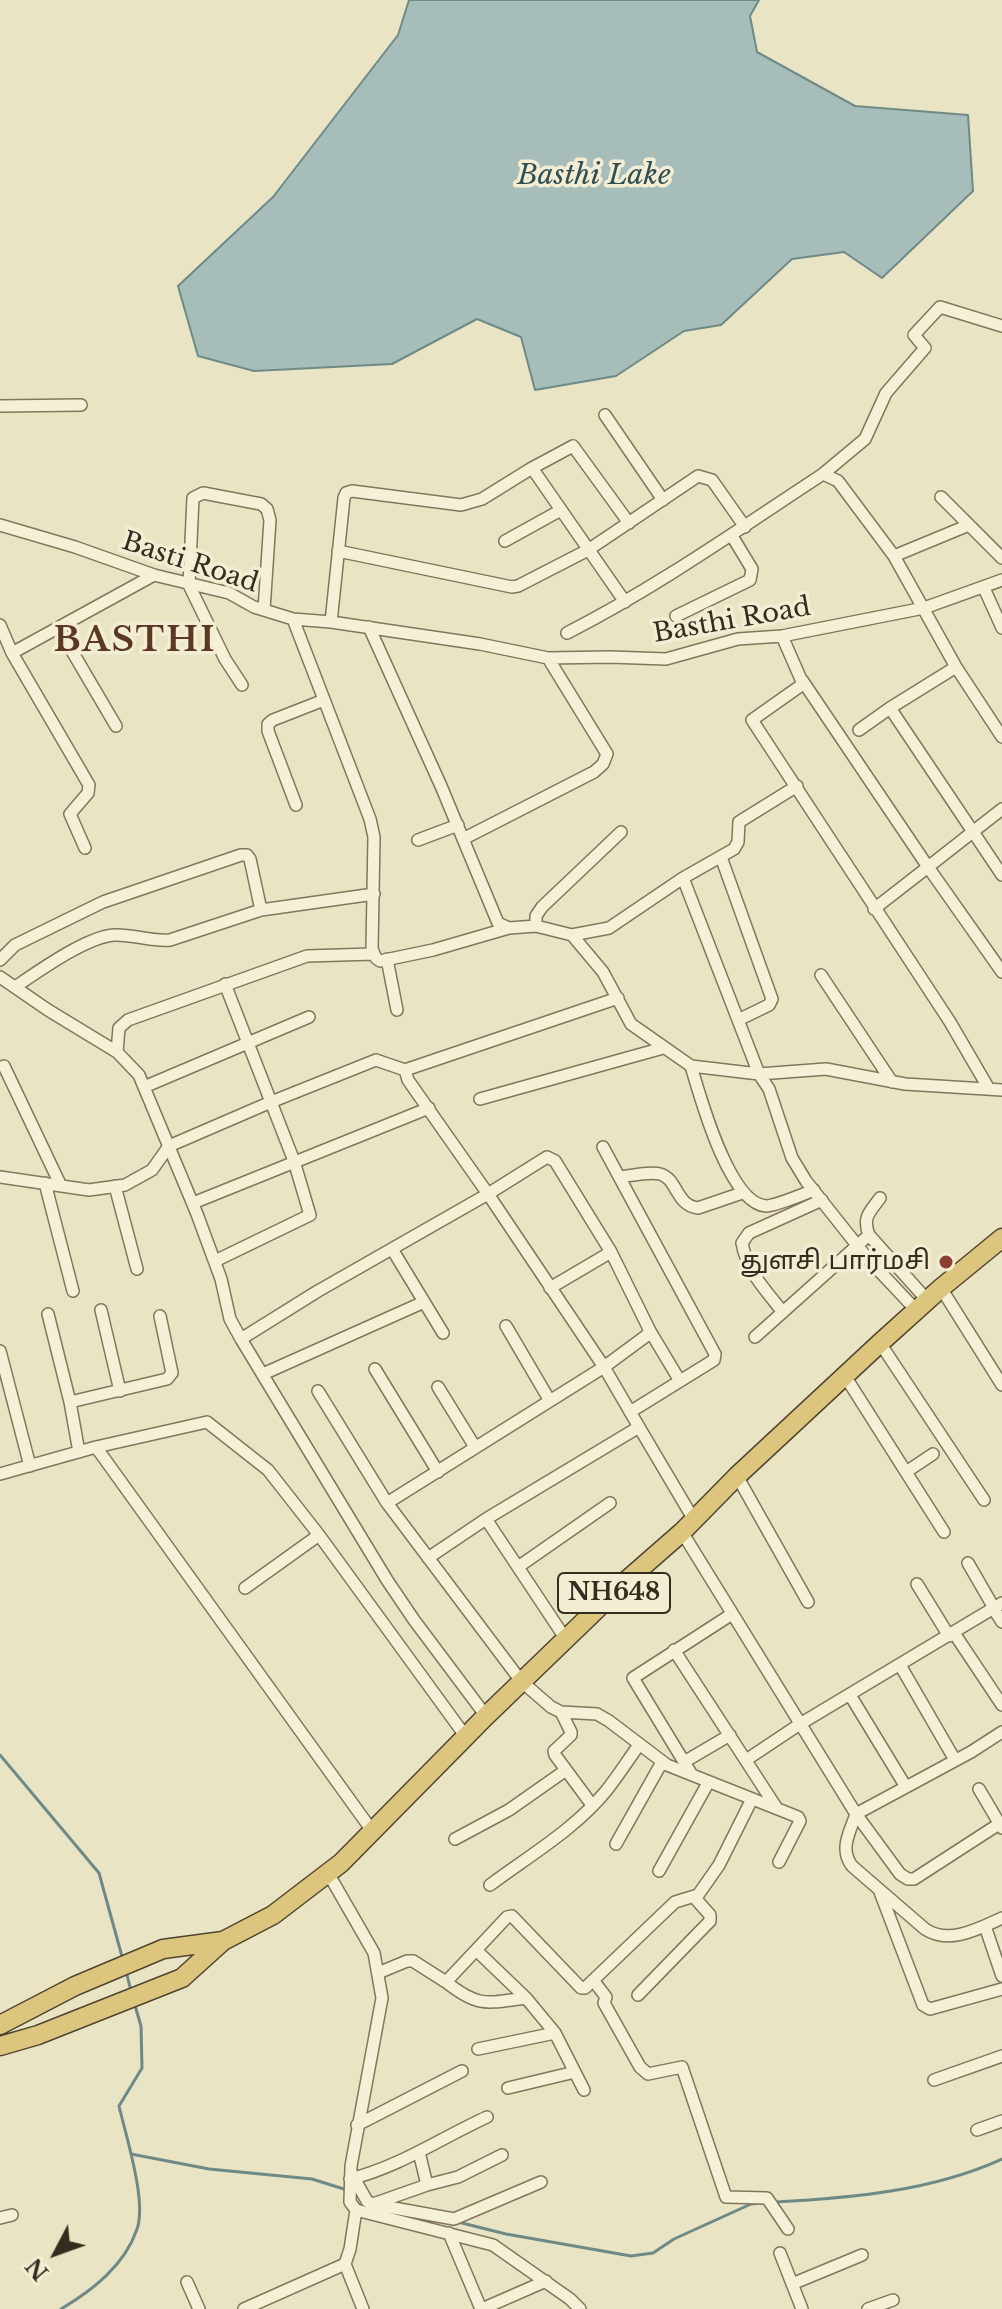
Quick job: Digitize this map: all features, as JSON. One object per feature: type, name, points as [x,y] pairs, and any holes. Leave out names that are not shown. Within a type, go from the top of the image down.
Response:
[{"type":"highway","name":"NH648","points":[[2,2035],[38,2035],[182,1978],[223,1941],[273,1915],[328,1873],[373,1832],[565,1638],[688,1526],[737,1476],[928,1300],[1000,1244]]},
{"type":"highway","name":"NH648","points":[[2,2035],[75,1986],[163,1949],[223,1941]]},
{"type":"street","points":[[567,633],[625,602],[732,536],[823,474],[865,439],[886,393],[925,348],[914,335],[940,307],[1002,326]]},
{"type":"street","points":[[0,406],[81,405]]},
{"type":"street","points":[[605,415],[663,500]]},
{"type":"street","points":[[331,622],[344,498],[346,493],[352,491],[461,505],[482,499],[573,446],[629,523]]},
{"type":"street","points":[[532,468],[625,602]]},
{"type":"street","points":[[823,474],[838,481],[894,556],[956,667],[1001,732]]},
{"type":"street","points":[[338,551],[518,586],[588,550],[698,476],[712,480],[745,527]]},
{"type":"street","points":[[242,685],[225,659],[189,585],[193,498],[203,493],[261,504],[267,509],[270,520],[264,610]]},
{"type":"street","points":[[941,497],[1002,558]]},
{"type":"street","points":[[505,541],[561,510]]},
{"type":"street","name":"Basti Road","points":[[0,525],[154,575],[229,593],[264,610],[293,619],[369,627]]},
{"type":"street","points":[[894,556],[969,525]]},
{"type":"street","points":[[676,616],[750,580],[752,569],[732,536]]},
{"type":"street","points":[[12,653],[154,575]]},
{"type":"street","name":"Basthi Road","points":[[369,627],[548,658],[666,659],[738,639],[782,636],[924,608],[1002,580]]},
{"type":"street","points":[[984,588],[1002,628]]},
{"type":"street","points":[[293,619],[370,819],[374,837],[373,954],[380,961],[433,950],[509,928],[536,926],[572,935],[609,928],[737,846],[739,822],[797,786]]},
{"type":"street","points":[[0,625],[12,653],[89,785],[88,793],[70,814],[85,848]]},
{"type":"street","points":[[369,627],[458,825],[498,923],[509,928]]},
{"type":"street","points":[[59,629],[116,726]]},
{"type":"street","points":[[782,636],[803,684],[752,720],[950,1022],[989,1089]]},
{"type":"street","points":[[463,839],[594,772],[603,764],[607,754],[548,658]]},
{"type":"street","points":[[859,730],[956,667]]},
{"type":"street","points":[[801,679],[1002,972]]},
{"type":"street","points":[[296,805],[268,724],[324,700]]},
{"type":"street","points":[[890,708],[1002,875]]},
{"type":"street","points":[[874,909],[1002,809]]},
{"type":"street","points":[[418,840],[458,825]]},
{"type":"street","points":[[536,926],[536,916],[542,907],[621,832]]},
{"type":"street","points":[[0,960],[15,945],[103,902],[241,855],[247,855],[250,859],[261,910]]},
{"type":"street","points":[[721,857],[772,999],[769,1005],[738,1020]]},
{"type":"street","points":[[683,878],[759,1074],[769,1089],[792,1158],[858,1246],[928,1300]]},
{"type":"street","points":[[15,987],[90,942],[112,935],[143,937],[159,942],[261,910],[374,894]]},
{"type":"street","points":[[572,935],[603,972],[631,1024],[691,1066],[759,1074],[826,1069],[905,1084],[1002,1090]]},
{"type":"street","points":[[117,1052],[122,1023],[307,956],[373,954]]},
{"type":"street","points":[[387,959],[397,1010]]},
{"type":"street","points":[[821,975],[892,1082]]},
{"type":"street","points":[[0,977],[117,1052],[139,1075],[215,1261],[230,1319],[387,1580],[486,1716]]},
{"type":"street","points":[[215,1261],[310,1215],[294,1161],[225,984]]},
{"type":"street","points":[[0,1177],[89,1190],[125,1185],[152,1170],[169,1146],[376,1060],[405,1070],[618,998]]},
{"type":"street","points":[[144,1087],[309,1017]]},
{"type":"street","points":[[480,1099],[663,1048]]},
{"type":"street","points":[[4,1066],[61,1186]]},
{"type":"street","points":[[691,1066],[703,1107],[733,1180],[742,1193],[767,1206],[818,1195]]},
{"type":"street","points":[[405,1070],[408,1080],[604,1367],[639,1427],[732,1614],[856,1814],[900,1874],[914,1879],[1001,1826],[979,1789]]},
{"type":"street","points":[[193,1203],[429,1108]]},
{"type":"street","points":[[603,1147],[715,1354],[714,1360],[630,1412]]},
{"type":"street","points":[[241,1339],[547,1157],[568,1181],[611,1252],[650,1331],[680,1381]]},
{"type":"street","points":[[620,1177],[664,1175],[685,1204],[692,1208],[742,1193]]},
{"type":"street","points":[[45,1183],[73,1291]]},
{"type":"street","points":[[115,1186],[137,1269]]},
{"type":"street","points":[[783,1312],[752,1274],[742,1243],[749,1233],[818,1195]]},
{"type":"street","points":[[880,1198],[865,1224],[869,1235],[1002,1385]]},
{"type":"street","points":[[755,1337],[869,1235]]},
{"type":"street","points":[[392,1249],[443,1333]]},
{"type":"street","points":[[550,1288],[611,1252]]},
{"type":"street","points":[[263,1374],[424,1302]]},
{"type":"street","points":[[101,1310],[120,1391]]},
{"type":"street","points":[[48,1314],[79,1452]]},
{"type":"street","points":[[70,1402],[167,1379],[172,1373],[160,1316]]},
{"type":"street","points":[[506,1326],[550,1401]]},
{"type":"street","points":[[387,1503],[604,1367],[650,1331]]},
{"type":"street","points":[[880,1343],[984,1500]]},
{"type":"street","points":[[0,1351],[30,1466]]},
{"type":"street","points":[[375,1369],[438,1472]]},
{"type":"street","points":[[845,1376],[944,1532]]},
{"type":"street","points":[[438,1387],[475,1447]]},
{"type":"street","points":[[318,1391],[387,1503],[521,1681],[561,1712],[597,1714],[662,1762],[708,1783],[794,1814],[800,1821],[779,1862]]},
{"type":"street","points":[[0,1474],[96,1447],[207,1422],[268,1470],[466,1737]]},
{"type":"street","points":[[428,1558],[486,1519],[639,1427]]},
{"type":"street","points":[[96,1447],[373,1832]]},
{"type":"street","points":[[906,1472],[933,1454]]},
{"type":"street","points":[[737,1476],[808,1602]]},
{"type":"street","points":[[518,1567],[610,1503]]},
{"type":"street","points":[[486,1519],[565,1638]]},
{"type":"street","points":[[245,1588],[319,1535]]},
{"type":"street","points":[[968,1563],[996,1606],[1002,1622]]},
{"type":"street","points":[[917,1584],[1002,1705]]},
{"type":"street","points":[[746,1760],[996,1606]]},
{"type":"street","points":[[692,1776],[633,1680],[732,1614]]},
{"type":"street","points":[[674,1650],[776,1807]]},
{"type":"street","points":[[900,1665],[955,1760]]},
{"type":"street","points":[[850,1695],[906,1787]]},
{"type":"street","points":[[561,1712],[571,1735],[554,1751],[555,1755],[592,1805]]},
{"type":"street","points":[[1002,1732],[856,1814],[844,1850],[852,1866],[934,1935],[948,1938],[1002,1918]]},
{"type":"street","points":[[684,1762],[730,1735]]},
{"type":"street","points":[[490,1885],[592,1805],[639,1745]]},
{"type":"street","points":[[616,1844],[662,1762]]},
{"type":"street","points":[[455,1839],[509,1810],[566,1770]]},
{"type":"street","points":[[659,1871],[708,1783]]},
{"type":"street","points":[[446,1982],[507,1917],[512,1916],[581,1988],[585,1988],[675,1902],[694,1897],[719,1865],[752,1799]]},
{"type":"street","points":[[328,1873],[374,1953],[382,1998],[357,2125],[351,2179],[350,2249],[345,2264],[363,2309]]},
{"type":"street","points":[[879,1889],[923,2005],[930,2009],[1002,1989]]},
{"type":"street","points":[[638,1995],[710,1921],[710,1915],[694,1897]]},
{"type":"street","points":[[985,1926],[1002,1976]]},
{"type":"street","points":[[476,1950],[526,1998],[555,2033],[584,2090]]},
{"type":"street","points":[[378,1973],[413,1961],[465,1997],[479,2002],[526,1998]]},
{"type":"street","points":[[593,1980],[606,1997],[604,2003],[640,2067],[648,2074],[682,2067],[726,2197],[767,2198],[788,2229]]},
{"type":"street","points":[[478,2049],[555,2033]]},
{"type":"street","points":[[934,2080],[1002,2056]]},
{"type":"street","points":[[357,2125],[462,2071]]},
{"type":"street","points":[[508,2088],[575,2072]]},
{"type":"street","points":[[351,2179],[381,2170],[487,2117]]},
{"type":"street","points":[[977,2130],[1002,2121]]},
{"type":"street","points":[[419,2152],[427,2185]]},
{"type":"street","points":[[372,2204],[458,2177],[502,2155]]},
{"type":"street","points":[[351,2179],[372,2204],[454,2219],[541,2182]]},
{"type":"street","points":[[353,2206],[493,2245],[546,2281],[580,2309]]},
{"type":"street","points":[[449,2233],[481,2309],[546,2281]]},
{"type":"street","points":[[780,2253],[802,2309]]},
{"type":"street","points":[[792,2284],[862,2255]]},
{"type":"street","points":[[251,2307],[345,2264]]},
{"type":"street","points":[[187,2282],[199,2309]]},
{"type":"street","points":[[868,2309],[893,2300]]},
{"type":"water","name":"Basthi Lake","points":[[409,0],[759,0],[750,16],[757,52],[855,106],[968,115],[973,191],[882,278],[844,252],[792,259],[721,325],[684,331],[616,376],[535,390],[521,337],[477,319],[392,364],[254,371],[198,356],[178,286],[273,197],[398,35]]},
{"type":"waterway","points":[[0,1755],[99,1873],[123,1960]]},
{"type":"waterway","points":[[126,1971],[131,1991]]},
{"type":"waterway","points":[[61,2309],[85,2294],[116,2265],[137,2229],[138,2186],[119,2106],[142,2068],[141,2026],[134,2002]]},
{"type":"waterway","points":[[131,2154],[209,2169],[312,2179],[347,2190]]},
{"type":"waterway","points":[[775,2202],[862,2195],[919,2186],[1002,2159]]},
{"type":"waterway","points":[[458,2222],[506,2234],[631,2256],[653,2253],[674,2239],[759,2203]]},
{"type":"place","name":"துளசி பார்மசி","points":[[946,1262]]},
{"type":"district","name":"BASTHI","points":[[135,641]]}]
